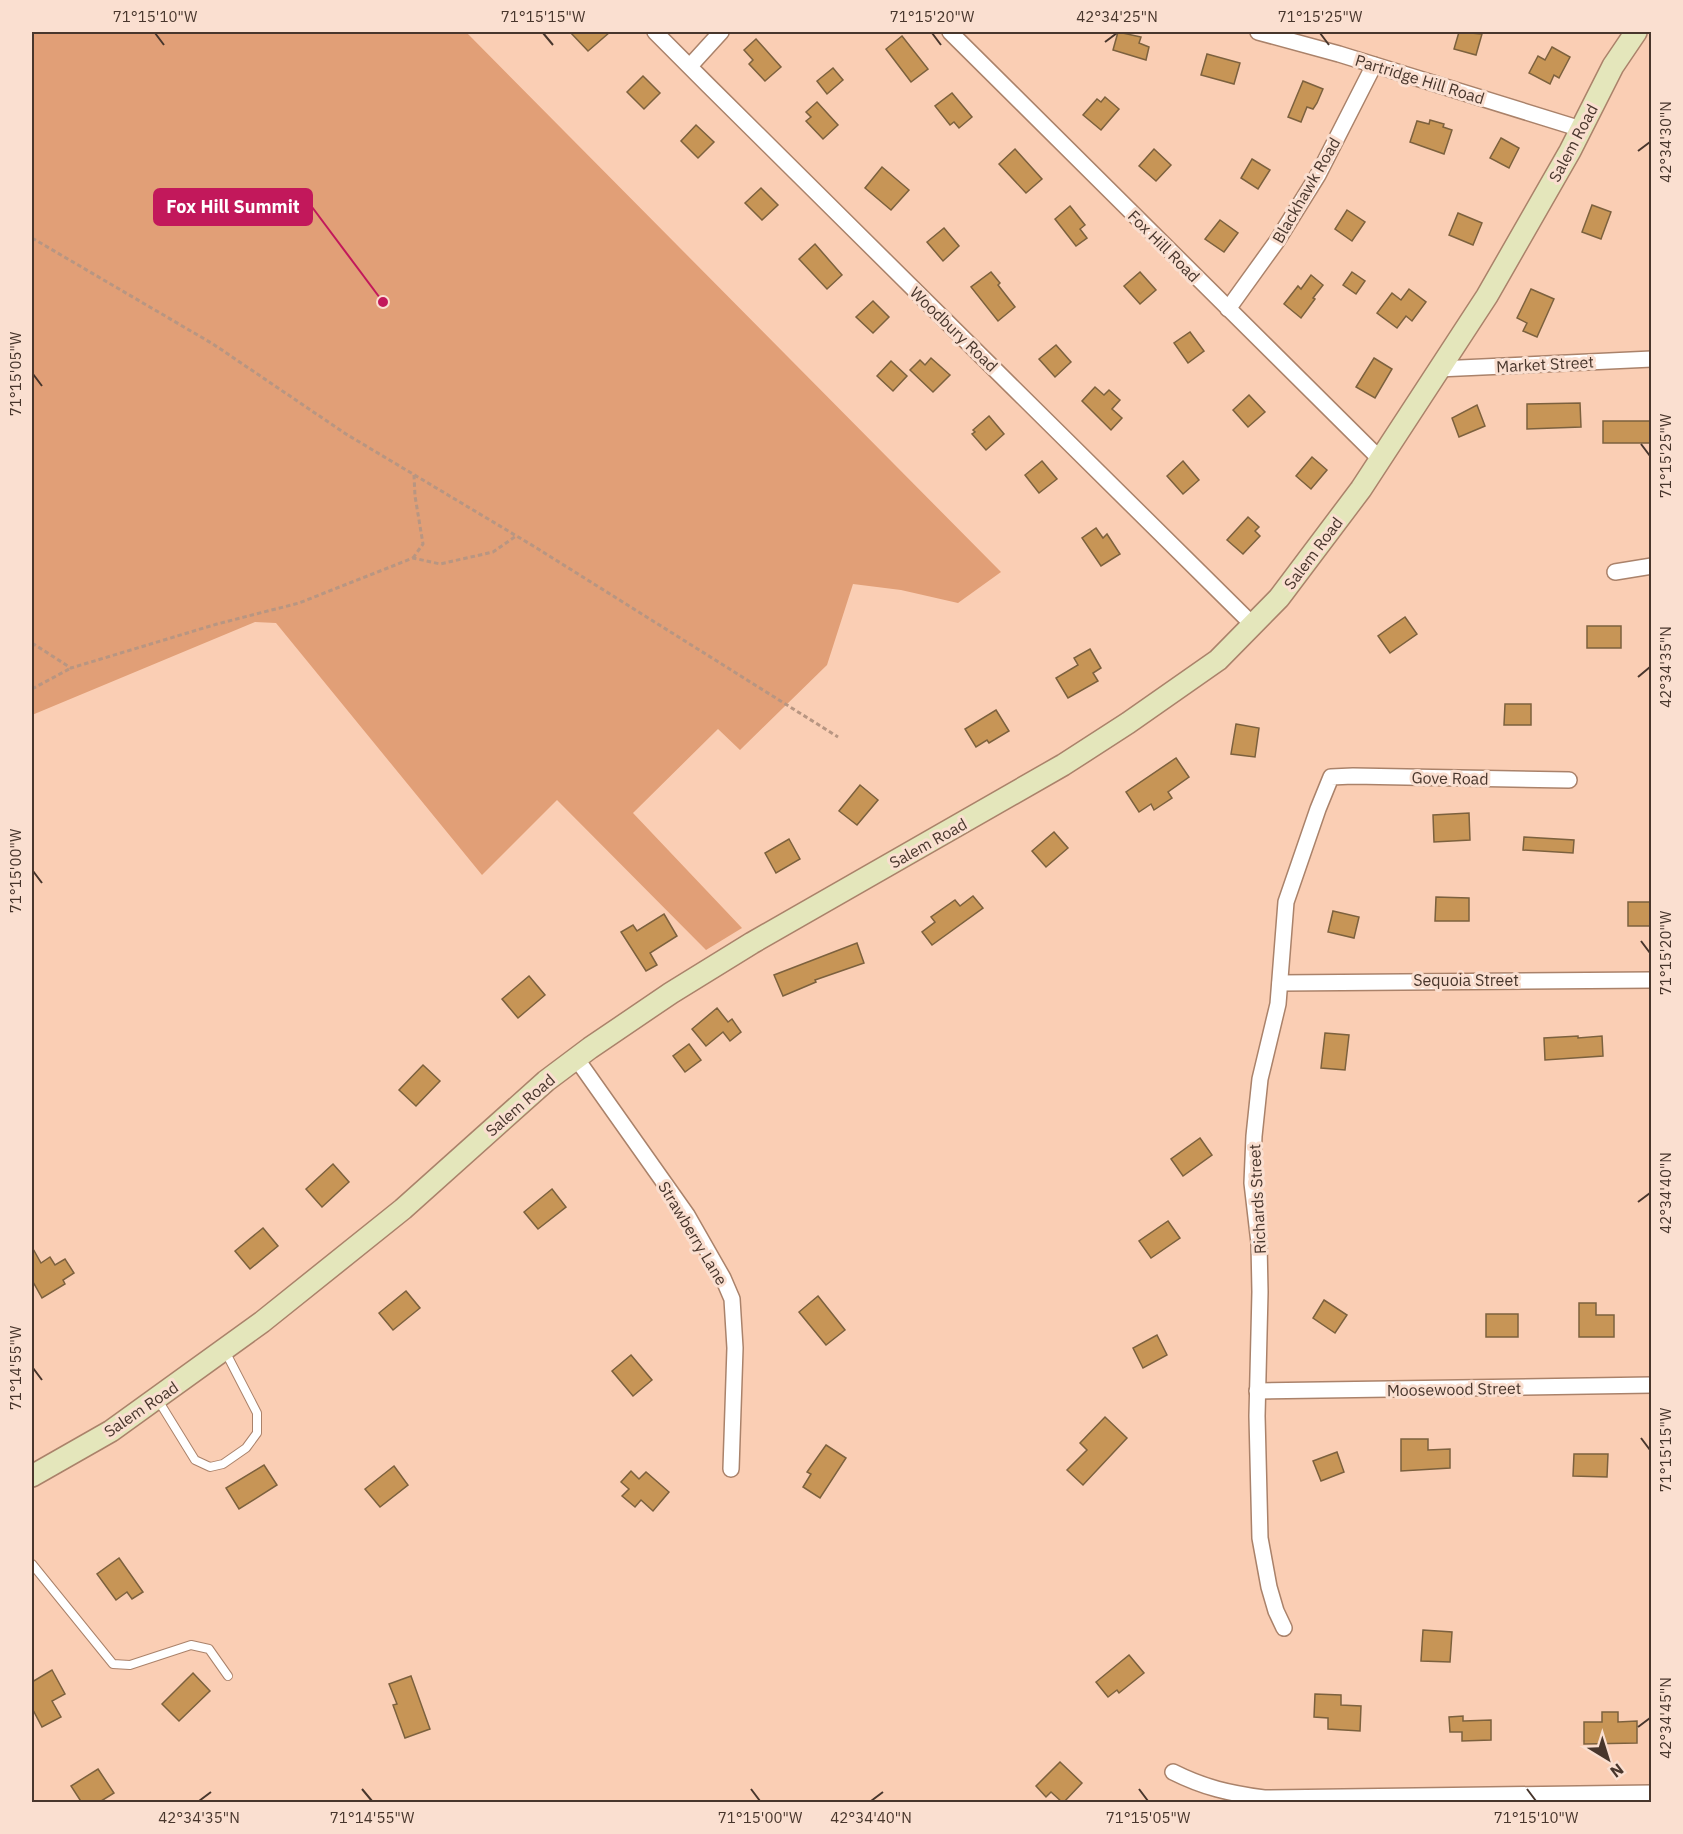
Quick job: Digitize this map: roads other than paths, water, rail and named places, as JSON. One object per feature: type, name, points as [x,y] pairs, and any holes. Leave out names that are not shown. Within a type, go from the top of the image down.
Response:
[{"type":"main road","name":"Salem Road","points":[[32,1476],[107,1433],[225,1350],[403,1209],[546,1081],[576,1058],[671,993],[761,938],[1063,765],[1218,660],[1286,589],[1380,459],[1487,296],[1581,129],[1613,66],[1636,32]]},
{"type":"street","name":"Woodbury Road","points":[[655,32],[840,218],[1253,625]]},
{"type":"street","points":[[690,66],[721,32]]},
{"type":"street","name":"Fox Hill Road","points":[[950,32],[1380,459]]},
{"type":"street","name":"Partridge Hill Road","points":[[1258,32],[1581,129]]},
{"type":"street","name":"Blackhawk Road","points":[[1228,309],[1277,241],[1318,175],[1374,65]]},
{"type":"street","name":"Market Street","points":[[1438,369],[1652,359]]},
{"type":"street","points":[[1615,572],[1652,566]]},
{"type":"street","name":"Gove Road","points":[[1331,777],[1569,780]]},
{"type":"street","name":"Richards Street","points":[[1284,1628],[1269,1587],[1260,1538],[1257,1391],[1260,1292],[1259,1243],[1252,1183],[1254,1136],[1260,1079],[1278,1004],[1286,902],[1317,809],[1331,777]]},
{"type":"street","name":"Sequoia Street","points":[[1280,983],[1652,980]]},
{"type":"street","name":"Strawberry Lane","points":[[576,1058],[687,1215],[723,1278],[732,1299],[735,1348],[731,1469]]},
{"type":"street","name":"Moosewood Street","points":[[1257,1391],[1652,1385]]},
{"type":"street","points":[[1173,1772],[1201,1786],[1264,1800],[1652,1793]]},
{"type":"lane","points":[[158,1398],[195,1460],[210,1467],[223,1464],[246,1448],[257,1433],[257,1413],[225,1350]]},
{"type":"lane","points":[[32,1564],[113,1664],[130,1665],[191,1645],[209,1649],[228,1676]]},
{"type":"place","name":"Fox Hill Summit","points":[[383,302]]}]
